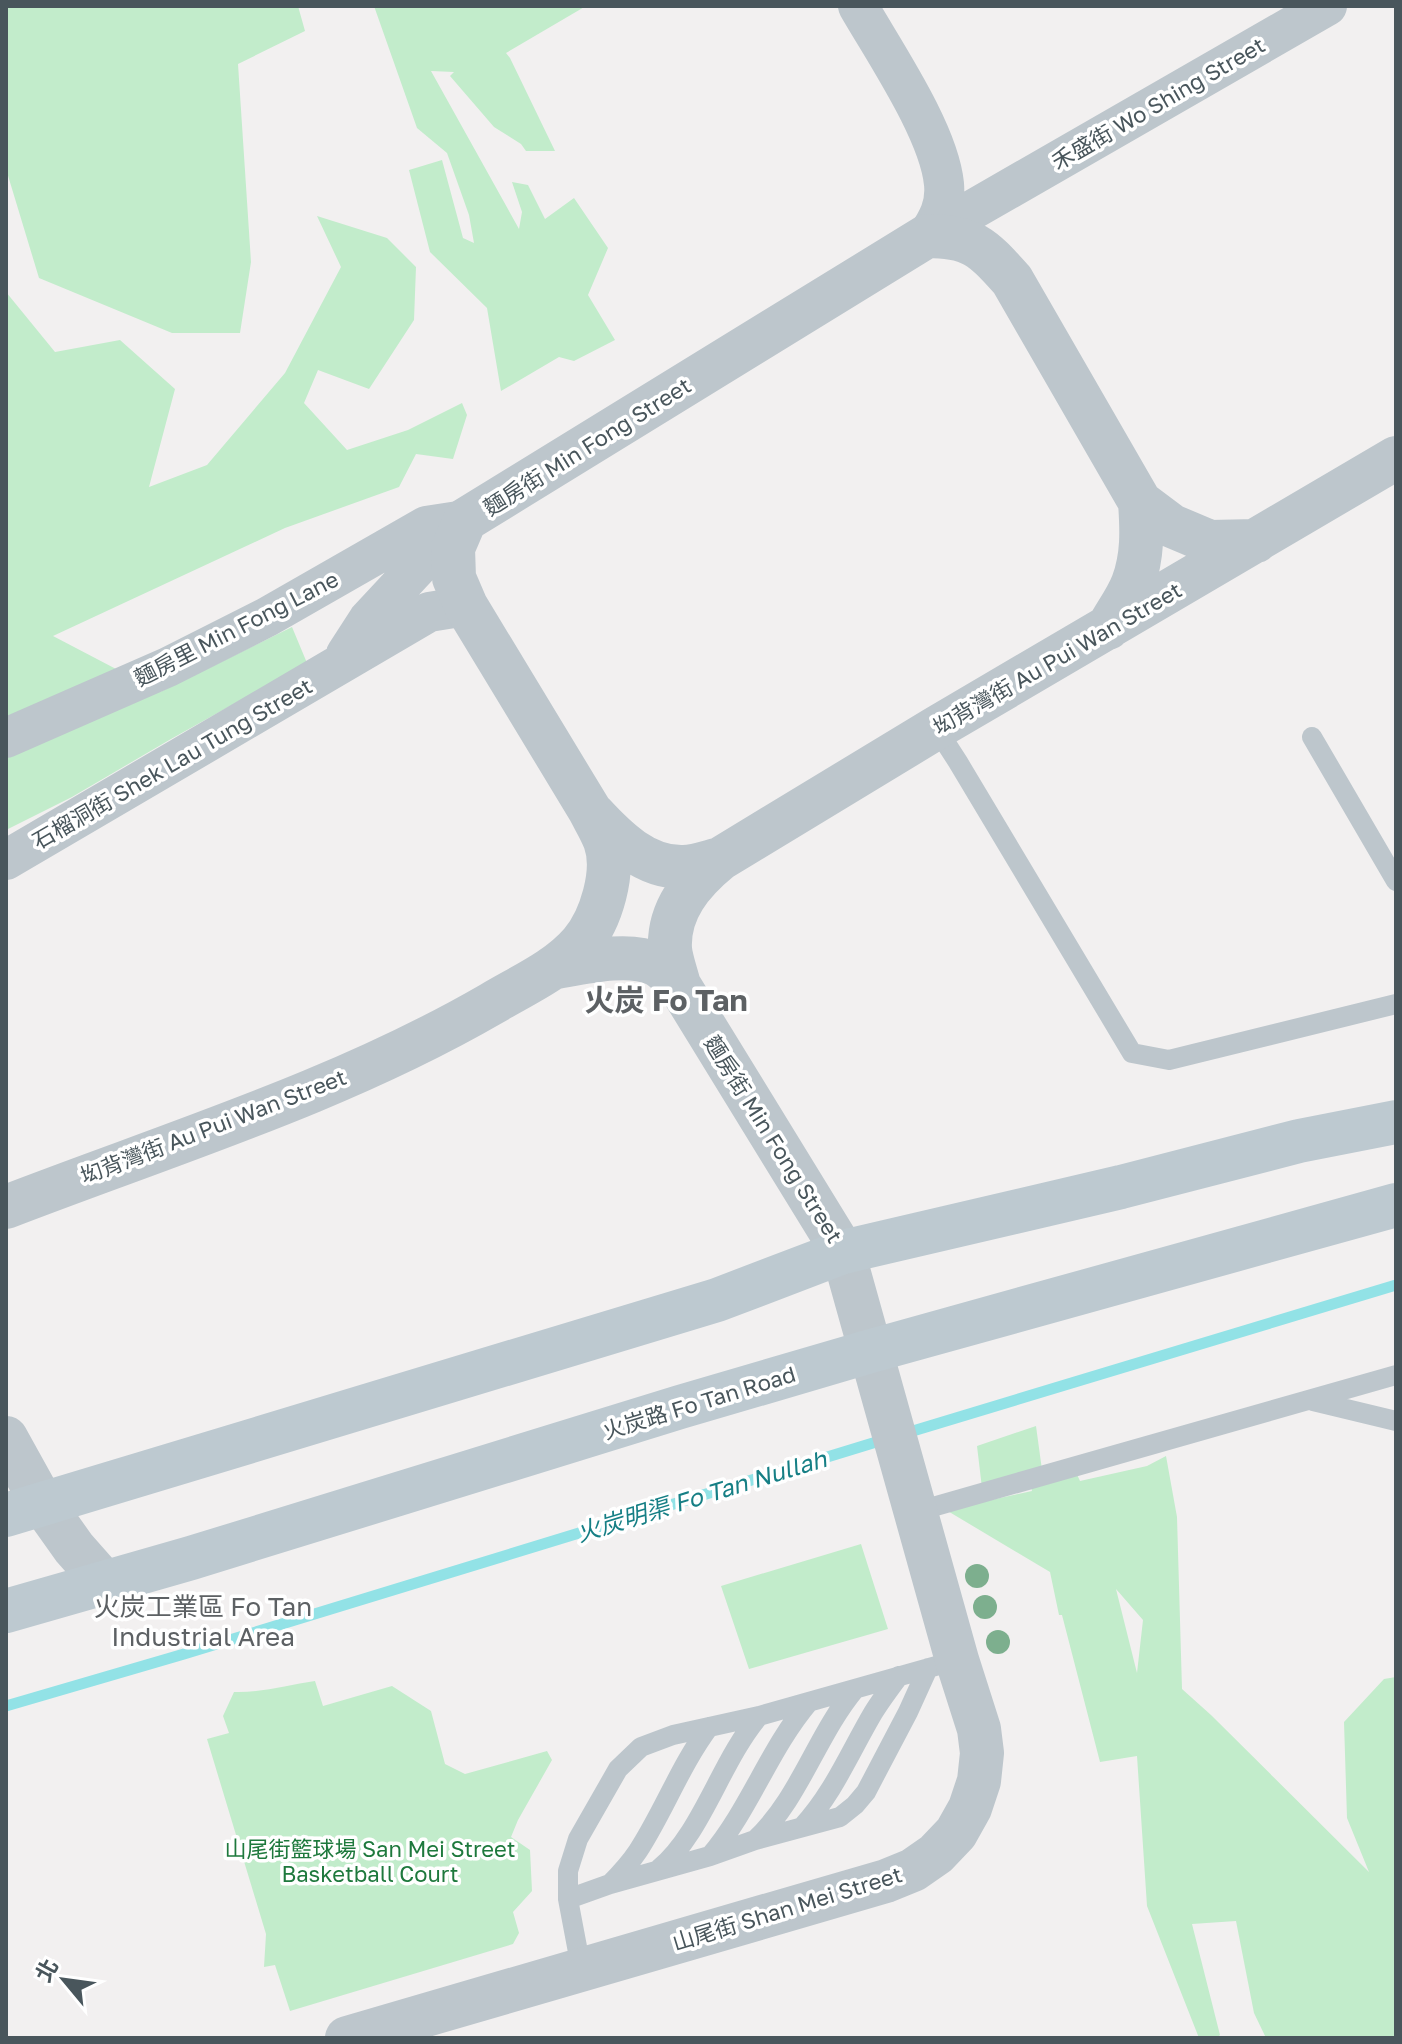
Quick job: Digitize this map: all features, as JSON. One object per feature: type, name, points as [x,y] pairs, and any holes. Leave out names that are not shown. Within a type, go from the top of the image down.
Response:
[{"type":"main road","points":[[24,1509],[717,1300],[843,1252],[1121,1187],[1299,1141],[1396,1122]]},
{"type":"main road","name":"火炭路 Fo Tan Road","points":[[6,1611],[191,1558],[871,1351],[1396,1205]]},
{"type":"street","points":[[858,6],[912,100],[936,153],[944,185],[942,213],[927,236]]},
{"type":"street","name":"禾盛街 Wo Shing Street","points":[[988,200],[1327,6]]},
{"type":"street","name":"麵房街 Min Fong Street","points":[[589,809],[466,606],[454,578],[453,548],[465,520],[988,200]]},
{"type":"street","points":[[927,236],[950,236],[970,241],[989,255],[1012,280],[1140,502],[1172,526],[1210,542],[1256,541]]},
{"type":"street","name":"㘭背灣街 Au Pui Wan Street","points":[[720,859],[936,728],[1396,458]]},
{"type":"street","points":[[1108,628],[1133,585],[1139,564],[1142,543],[1140,502]]},
{"type":"street","name":"石榴洞街 Shek Lau Tung Street","points":[[339,666],[368,620],[465,520]]},
{"type":"street","name":"麵房里 Min Fong Lane","points":[[6,738],[168,667],[267,617],[426,526],[465,520]]},
{"type":"street","name":"石榴洞街 Shek Lau Tung Street","points":[[6,860],[429,612],[466,606]]},
{"type":"street","points":[[589,809],[610,833],[631,850],[655,863],[683,867],[720,859]]},
{"type":"street","name":"㘭背灣街 Au Pui Wan Street","points":[[6,1207],[107,1167],[239,1121],[331,1082],[399,1052],[552,968],[581,943],[600,913],[609,879],[606,843],[589,809]]},
{"type":"street","points":[[679,985],[670,950],[672,925],[680,902],[697,878],[720,859]]},
{"type":"street","points":[[552,968],[640,958],[657,965],[679,985]]},
{"type":"street","name":"麵房街 Min Fong Street","points":[[679,985],[843,1252]]},
{"type":"street","name":"山尾街 Shan Mei Street","points":[[347,2038],[886,1881],[913,1870],[936,1854],[956,1833],[970,1808],[979,1781],[982,1753],[979,1729],[942,1664],[910,1492],[843,1252]]},
{"type":"street","points":[[6,1438],[24,1509],[74,1548],[104,1582]]},
{"type":"lane","points":[[936,728],[1132,1053],[1169,1060],[1396,1004]]},
{"type":"lane","points":[[1312,737],[1396,881]]},
{"type":"lane","points":[[910,1492],[1310,1400],[1396,1375]]},
{"type":"lane","points":[[1310,1400],[1396,1421]]},
{"type":"lane","points":[[581,1968],[568,1899],[568,1871],[578,1839],[618,1769],[641,1747],[673,1735],[759,1716],[942,1664]]},
{"type":"lane","points":[[568,1899],[755,1840],[840,1817],[866,1792],[908,1712],[942,1664]]},
{"type":"lane","points":[[802,1827],[827,1796],[873,1713],[899,1676]]},
{"type":"lane","points":[[755,1840],[784,1807],[830,1723],[855,1689]]},
{"type":"lane","points":[[710,1856],[734,1825],[784,1734],[809,1702]]},
{"type":"lane","points":[[657,1871],[684,1843],[734,1750],[759,1716]]},
{"type":"lane","points":[[610,1884],[639,1850],[687,1759],[709,1727]]},
{"type":"green space","points":[[6,6],[298,6],[305,31],[238,64],[251,262],[240,333],[172,333],[39,278],[6,169]]},
{"type":"green space","points":[[374,6],[586,6],[506,53],[555,151],[526,151],[521,144],[494,127],[450,76],[454,72],[431,71],[519,229],[522,212],[512,182],[528,185],[545,219],[574,198],[608,248],[588,295],[615,340],[574,361],[559,357],[501,391],[487,308],[430,252],[409,170],[442,160],[463,238],[474,243],[469,215],[447,153],[417,128]]},
{"type":"green space","points":[[317,216],[387,238],[416,267],[414,320],[369,389],[318,370],[304,403],[347,450],[408,430],[462,403],[467,415],[453,459],[416,454],[399,487],[285,528],[53,636],[160,692],[292,627],[307,663],[72,797],[6,830],[6,292],[55,352],[120,340],[175,389],[149,487],[207,465],[285,373],[341,267]]},
{"type":"green space","points":[[1036,1426],[1042,1470],[982,1488],[977,1446]]},
{"type":"green space","points":[[1166,1456],[1177,1517],[1182,1689],[1369,1872],[1347,1818],[1344,1722],[1384,1679],[1396,1677],[1396,2038],[1266,2038],[1254,2013],[1236,1921],[1192,1924],[1220,2035],[1217,2038],[1199,2038],[1147,1906],[1137,1756],[1100,1762],[1050,1572],[946,1510],[1032,1491],[1031,1486],[1074,1468],[1080,1481],[1147,1466]],"holes":[[[1116,1589],[1143,1620],[1137,1673]]]},
{"type":"green space","points":[[861,1544],[888,1629],[749,1669],[721,1586]]},
{"type":"green space","name":"山尾街籃球場 San Mei Street Basketball Court","points":[[315,1681],[323,1706],[392,1686],[431,1711],[445,1764],[465,1774],[547,1751],[552,1760],[511,1837],[530,1850],[532,1891],[513,1912],[519,1933],[513,1944],[290,2011],[275,1965],[264,1967],[266,1934],[207,1739],[229,1733],[223,1716],[234,1692]]},
{"type":"waterway","name":"火炭明渠 Fo Tan Nullah","points":[[903,1434],[1396,1285]]},
{"type":"waterway","name":"火炭明渠 Fo Tan Nullah","points":[[6,1706],[886,1439]]},
{"type":"district","name":"火炭 Fo Tan","points":[[666,1000]]},
{"type":"district","name":"火炭工業區 Fo Tan Industrial Area","points":[[203,1621]]}]
